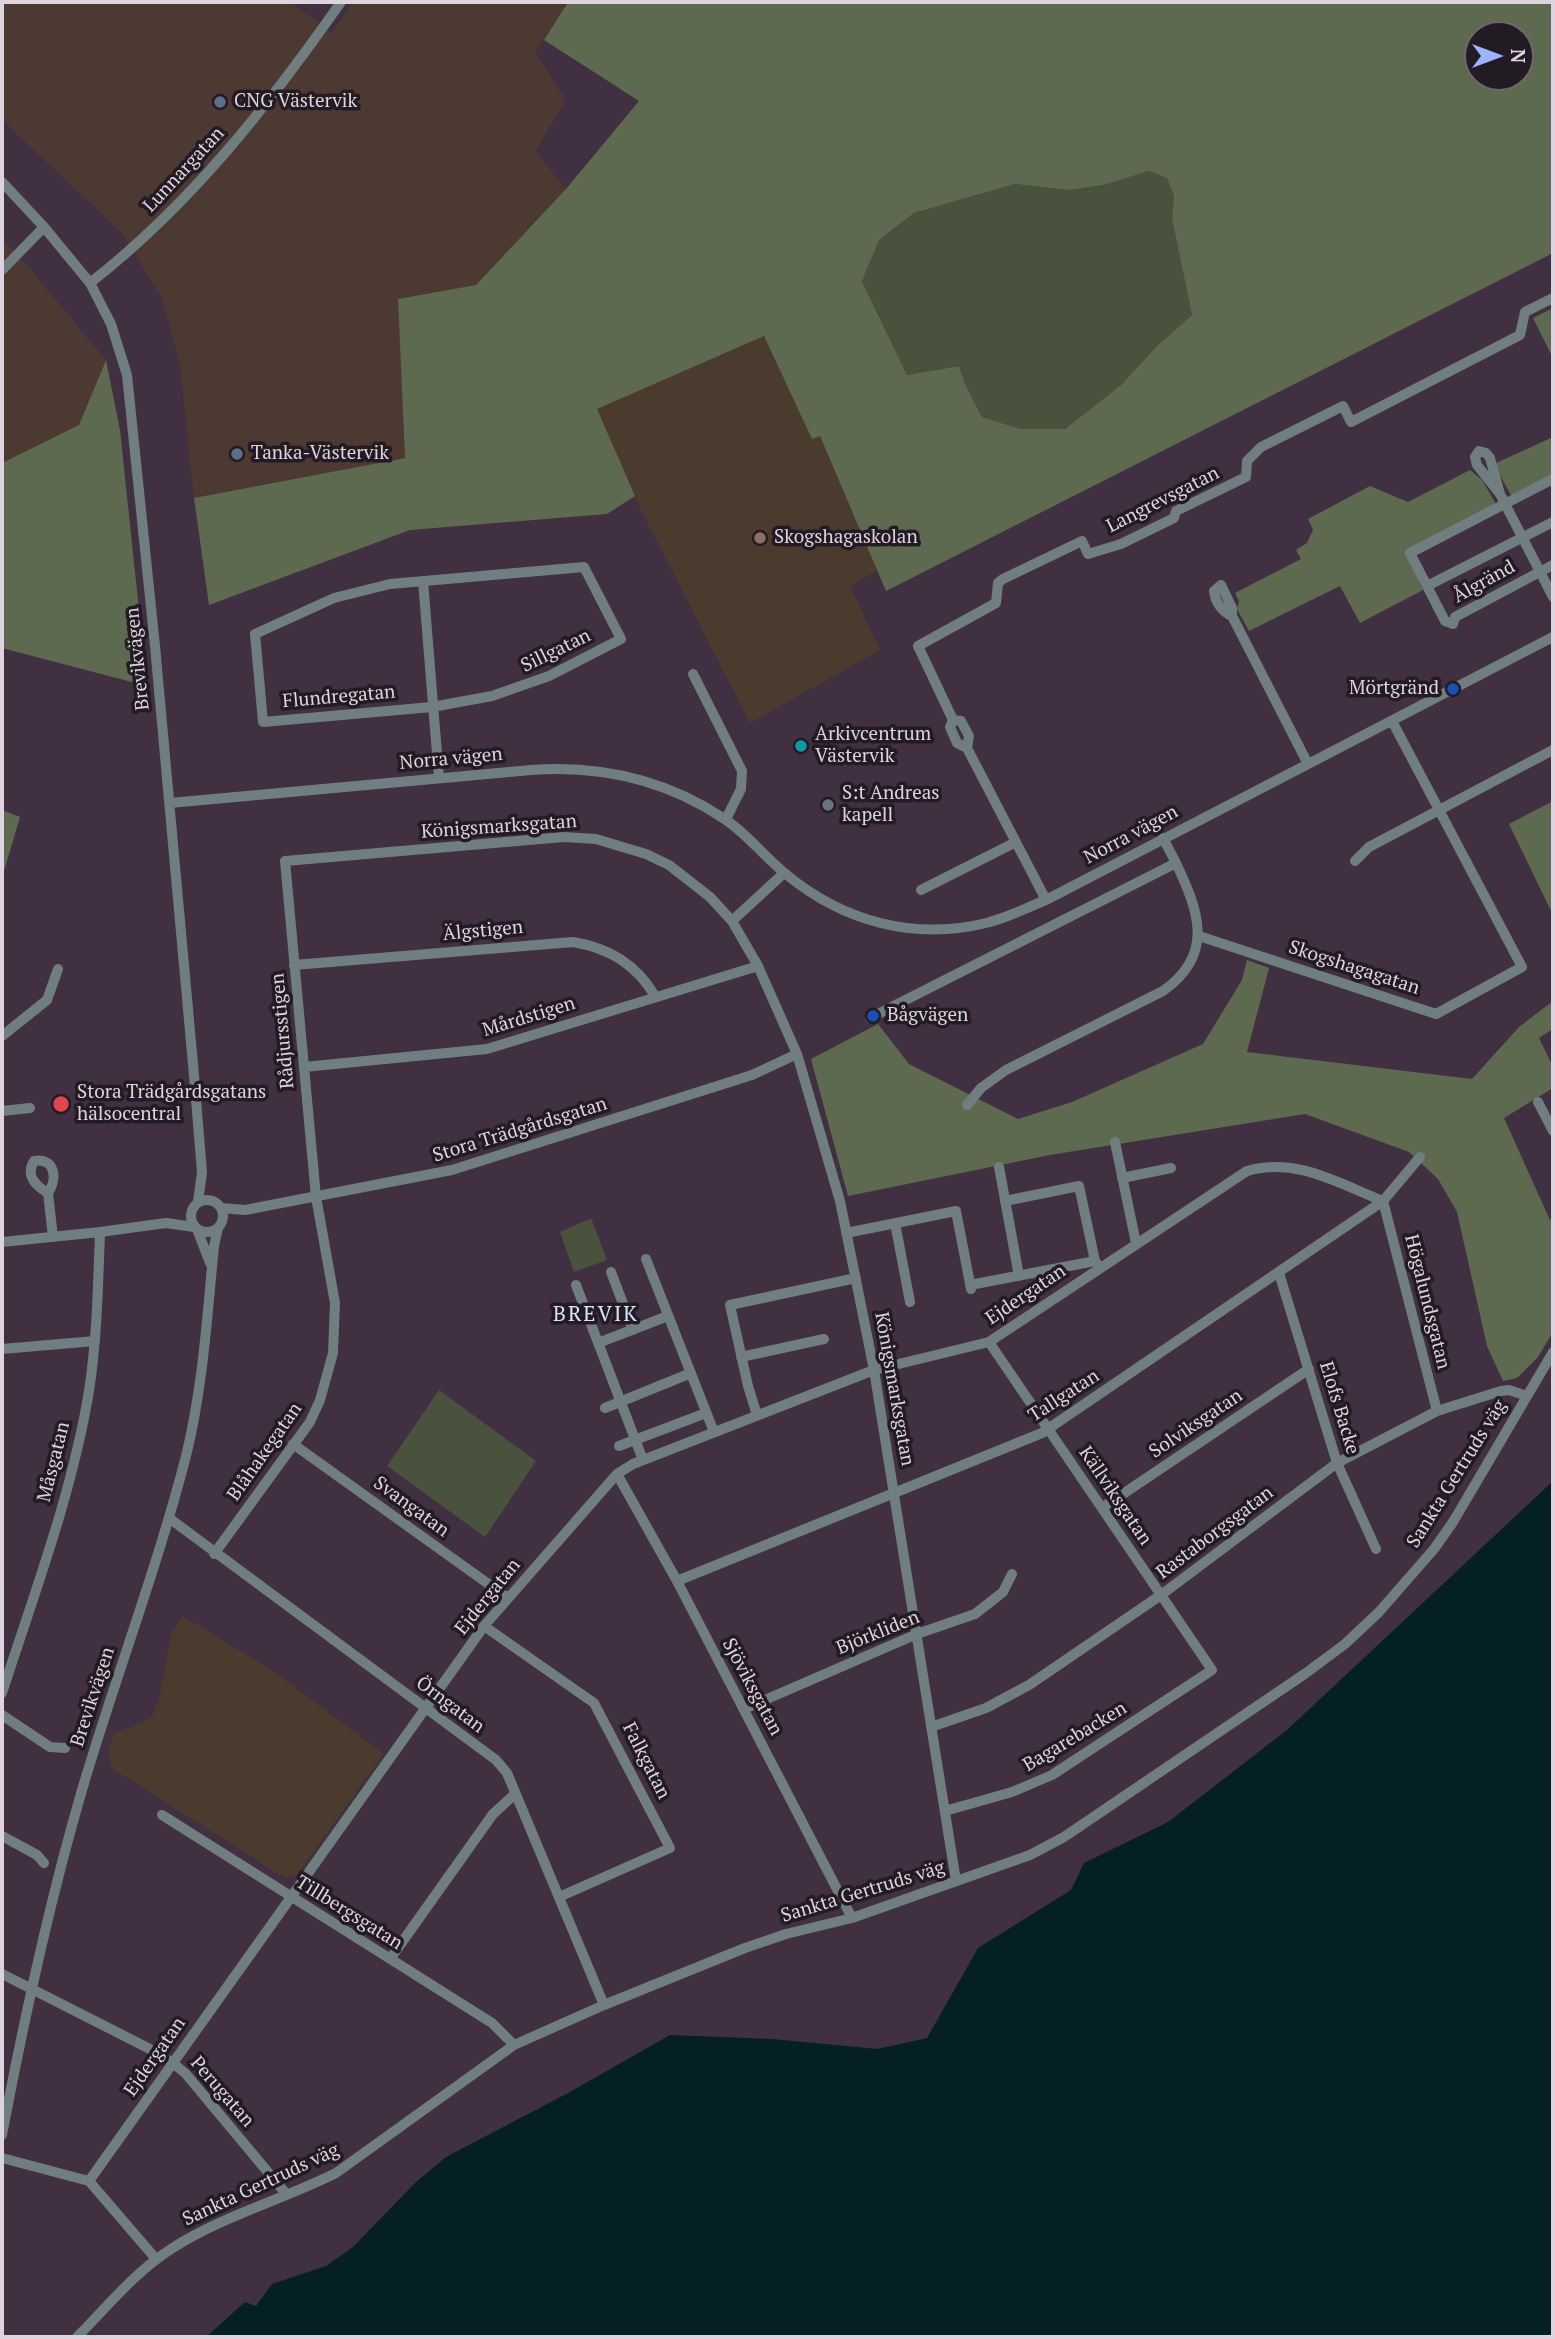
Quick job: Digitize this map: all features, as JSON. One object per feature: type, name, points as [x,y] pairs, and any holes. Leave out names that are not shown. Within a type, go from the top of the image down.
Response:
[{"type":"street","name":"Lunnargatan","points":[[90,283],[146,237],[200,181],[258,115],[341,2]]},
{"type":"street","name":"Brevikvägen","points":[[2,182],[44,227],[90,283],[115,336],[130,393],[202,1172],[195,1206]]},
{"type":"street","points":[[2,270],[44,227]]},
{"type":"street","name":"Langrevsgatan","points":[[1016,842],[967,748],[969,736],[961,721],[953,720],[918,646],[996,603],[998,583],[1003,579],[1082,541],[1088,554],[1121,544],[1174,518],[1176,511],[1246,477],[1247,461],[1261,447],[1343,406],[1351,422],[1520,335],[1525,312],[1553,298]]},
{"type":"street","name":"Ålgränd","points":[[1553,479],[1503,499],[1410,553],[1445,621],[1453,624],[1455,617],[1553,565]]},
{"type":"street","name":"Ålgränd","points":[[1503,499],[1553,597]]},
{"type":"street","name":"Ålgränd","points":[[1427,586],[1553,522]]},
{"type":"street","name":"Sillgatan","points":[[422,581],[584,567],[621,639],[520,688],[467,702],[432,707]]},
{"type":"street","points":[[422,581],[439,778]]},
{"type":"street","name":"Flundregatan","points":[[422,581],[390,584],[334,598],[255,634],[263,722],[432,707]]},
{"type":"street","points":[[1232,616],[1308,764]]},
{"type":"street","name":"Norra vägen","points":[[170,803],[555,768],[609,772],[636,777],[688,796],[726,819],[750,838],[784,873],[848,914],[895,927],[964,928],[1007,917],[1046,900],[1553,637]]},
{"type":"street","points":[[693,674],[742,771],[741,789],[726,819]]},
{"type":"street","name":"Skogshagagatan","points":[[1199,936],[1436,1014],[1522,967],[1392,721]]},
{"type":"street","points":[[1355,861],[1368,847],[1553,750]]},
{"type":"street","name":"Königsmarksgatan","points":[[285,862],[564,837],[596,839],[621,845],[669,865],[710,897],[732,921],[758,966],[797,1054],[840,1201],[874,1370],[956,1881]]},
{"type":"street","points":[[967,1105],[981,1088],[1006,1070],[1163,991],[1174,983],[1189,964],[1199,936],[1196,908],[1163,838]]},
{"type":"street","points":[[922,890],[1016,842],[1046,900]]},
{"type":"street","name":"Rådjursstigen","points":[[285,862],[316,1197]]},
{"type":"street","points":[[870,1018],[1176,863]]},
{"type":"street","points":[[732,921],[784,873]]},
{"type":"street","name":"Älgstigen","points":[[294,965],[573,942],[590,945],[622,959],[645,980],[655,996]]},
{"type":"street","name":"Mårdstigen","points":[[304,1067],[487,1049],[758,966]]},
{"type":"street","points":[[2,1036],[47,1000],[58,969]]},
{"type":"street","name":"Stora Trädgårdsgatan","points":[[220,1225],[245,1210],[452,1170],[752,1075],[797,1054]]},
{"type":"street","points":[[1538,1102],[1553,1131]]},
{"type":"street","points":[[2,1111],[30,1108]]},
{"type":"street","points":[[1115,1142],[1136,1243]]},
{"type":"street","name":"Tallgatan","points":[[677,1581],[1048,1430],[1382,1201],[1420,1157]]},
{"type":"street","name":"Ejdergatan","points":[[89,2181],[484,1626],[617,1474],[643,1460],[874,1370],[989,1342],[1097,1265],[1247,1171],[1279,1166],[1297,1168],[1382,1201]]},
{"type":"street","name":"Ejdergatan","points":[[999,1167],[1019,1276]]},
{"type":"street","points":[[1122,1178],[1171,1168]]},
{"type":"street","name":"Brevikvägen","points":[[202,1172],[218,1205]]},
{"type":"street","points":[[1005,1201],[1079,1186],[1097,1265]]},
{"type":"street","points":[[48,1193],[53,1237]]},
{"type":"street","name":"Blåhakegatan","points":[[214,1553],[310,1422],[320,1400],[333,1353],[335,1303],[316,1197]]},
{"type":"street","points":[[2,1242],[100,1233],[166,1223],[196,1228],[207,1233],[220,1225],[218,1205],[207,1199],[166,1223]]},
{"type":"street","name":"Högalundsgatan","points":[[1382,1201],[1437,1411]]},
{"type":"street","name":"Stora Trädgårdsgatan","points":[[218,1205],[245,1210]]},
{"type":"street","points":[[195,1206],[191,1222],[196,1228]]},
{"type":"street","name":"Ejdergatan","points":[[846,1233],[956,1212],[971,1287],[1019,1276],[1097,1265]]},
{"type":"street","points":[[895,1223],[910,1301]]},
{"type":"street","name":"Brevikvägen","points":[[2,2135],[30,1988],[82,1790],[169,1518],[186,1454],[204,1358],[212,1269],[220,1225]]},
{"type":"street","name":"Brevikvägen","points":[[196,1228],[212,1269]]},
{"type":"street","name":"Måsgatan","points":[[2,1693],[77,1447],[95,1340],[100,1233]]},
{"type":"street","points":[[646,1259],[714,1432]]},
{"type":"street","points":[[611,1272],[633,1330]]},
{"type":"street","name":"Elofs Backe","points":[[1279,1273],[1338,1463],[1376,1549]]},
{"type":"street","points":[[757,1415],[730,1305],[856,1278]]},
{"type":"street","points":[[576,1285],[643,1460]]},
{"type":"street","points":[[598,1343],[668,1316]]},
{"type":"street","points":[[741,1357],[824,1339]]},
{"type":"street","points":[[2,1349],[95,1340]]},
{"type":"street","name":"Källviksgatan","points":[[989,1342],[1212,1670]]},
{"type":"street","name":"Sankta Gertruds väg","points":[[77,2337],[156,2259],[209,2227],[336,2173],[514,2045],[745,1948],[786,1934],[852,1918],[1030,1855],[1064,1837],[1306,1673],[1345,1644],[1379,1612],[1434,1549],[1453,1521],[1553,1352]]},
{"type":"street","name":"Solviksgatan","points":[[1102,1508],[1309,1369]]},
{"type":"street","points":[[605,1408],[691,1373]]},
{"type":"street","name":"Rastaborgsgatan","points":[[931,1727],[1007,1698],[1161,1595],[1338,1463],[1437,1411],[1502,1391],[1509,1390],[1527,1396]]},
{"type":"street","points":[[618,1446],[706,1413]]},
{"type":"street","name":"Svangatan","points":[[293,1444],[508,1598]]},
{"type":"street","name":"Sjöviksgatan","points":[[617,1474],[677,1581],[852,1918]]},
{"type":"street","name":"Örngatan","points":[[169,1518],[496,1760],[516,1794],[604,2005]]},
{"type":"street","name":"Björkliden","points":[[744,1709],[917,1634],[975,1614],[1003,1592],[1012,1574]]},
{"type":"street","name":"Falkgatan","points":[[484,1626],[594,1703],[670,1847],[559,1897]]},
{"type":"street","name":"Bagarebacken","points":[[945,1811],[1012,1792],[1052,1775],[1212,1670]]},
{"type":"street","points":[[2,1715],[50,1747],[65,1748]]},
{"type":"street","points":[[390,1959],[493,1814],[516,1794]]},
{"type":"street","name":"Tillbergsgatan","points":[[162,1815],[492,2023],[514,2045]]},
{"type":"street","points":[[2,1836],[37,1855],[44,1863]]},
{"type":"street","name":"Perugatan","points":[[2,1974],[173,2063],[186,2074],[287,2195]]},
{"type":"street","points":[[2,2158],[89,2181],[156,2259]]},
{"type":"shaded area","points":[[2,2],[290,2],[331,33],[354,2],[568,2],[535,53],[566,100],[535,151],[566,189],[476,285],[398,299],[405,458],[194,498],[180,364],[162,299],[123,234],[2,120]]},
{"type":"shaded area","points":[[568,2],[1553,2],[1553,253],[886,591],[820,436],[812,439],[764,336],[597,409],[635,496],[607,514],[410,530],[209,605],[194,498],[405,458],[398,299],[476,285],[566,189],[639,101],[544,40]],"holes":[[[1149,171],[1167,178],[1174,196],[1172,219],[1192,315],[1156,347],[1121,385],[1065,429],[1021,429],[982,417],[959,366],[907,375],[862,281],[879,240],[914,213],[1015,184],[1069,190],[1104,185]]]},
{"type":"shaded area","points":[[1149,171],[1167,178],[1174,196],[1172,219],[1192,315],[1156,347],[1121,385],[1065,429],[1021,429],[982,417],[959,366],[907,375],[862,280],[879,240],[914,213],[1015,184],[1069,190],[1104,185]]},
{"type":"shaded area","points":[[2,239],[106,360],[79,425],[2,463]]},
{"type":"shaded area","points":[[1553,308],[1553,358],[1533,318]]},
{"type":"shaded area","name":"Skogshagaskolan","points":[[764,336],[812,438],[819,435],[878,570],[850,586],[880,650],[750,723],[639,506],[596,409]]},
{"type":"shaded area","points":[[106,360],[120,430],[147,686],[2,648],[2,463],[79,425]]},
{"type":"shaded area","points":[[1553,437],[1553,478],[1513,499],[1494,464]]},
{"type":"shaded area","points":[[1470,470],[1482,480],[1496,504],[1406,553],[1423,590],[1360,623],[1340,586],[1249,631],[1237,609],[1239,601],[1235,593],[1301,559],[1296,550],[1307,543],[1313,530],[1308,519],[1370,486],[1408,502]]},
{"type":"shaded area","points":[[1553,801],[1553,915],[1509,824]]},
{"type":"shaded area","points":[[2,810],[20,817],[2,878]]},
{"type":"shaded area","points":[[1247,960],[1269,968],[1247,1052],[1472,1079],[1519,1027],[1553,1001],[1553,1029],[1539,1038],[1553,1067],[1553,1088],[1504,1118],[1550,1220],[1553,1219],[1553,1332],[1538,1357],[1517,1378],[1503,1381],[1487,1346],[1457,1212],[1438,1179],[1409,1152],[1305,1114],[1050,1155],[848,1196],[811,1059],[878,1024],[909,1064],[1018,1119],[1072,1102],[1203,1044],[1242,980]]},
{"type":"shaded area","points":[[591,1218],[607,1260],[574,1272],[560,1232]]},
{"type":"shaded area","points":[[439,1390],[536,1461],[485,1537],[387,1466]]},
{"type":"shaded area","points":[[1553,1481],[1553,2337],[206,2337],[245,2302],[256,2306],[272,2284],[326,2266],[353,2247],[416,2182],[446,2157],[568,2093],[670,2035],[772,2039],[877,2049],[927,2038],[978,1948],[1071,1890],[1084,1863],[1168,1822],[1287,1730]]},
{"type":"shaded area","points":[[183,1616],[276,1673],[384,1754],[296,1876],[285,1878],[112,1768],[108,1754],[114,1734],[151,1718],[159,1698],[172,1631]]},
{"type":"place","name":"CNG Västervik","points":[[220,102]]},
{"type":"place","name":"Tanka-Västervik","points":[[237,454]]},
{"type":"place","name":"Skogshagaskolan","points":[[760,538]]},
{"type":"place","name":"Mörtgränd","points":[[1453,689]]},
{"type":"place","name":"Arkivcentrum Västervik","points":[[801,746]]},
{"type":"place","name":"S:t Andreas kapell","points":[[828,805]]},
{"type":"place","name":"Bågvägen","points":[[873,1016]]},
{"type":"place","name":"Stora Trädgårdsgatans hälsocentral","points":[[61,1104]]},
{"type":"district","name":"BREVIK","points":[[596,1315]]}]
